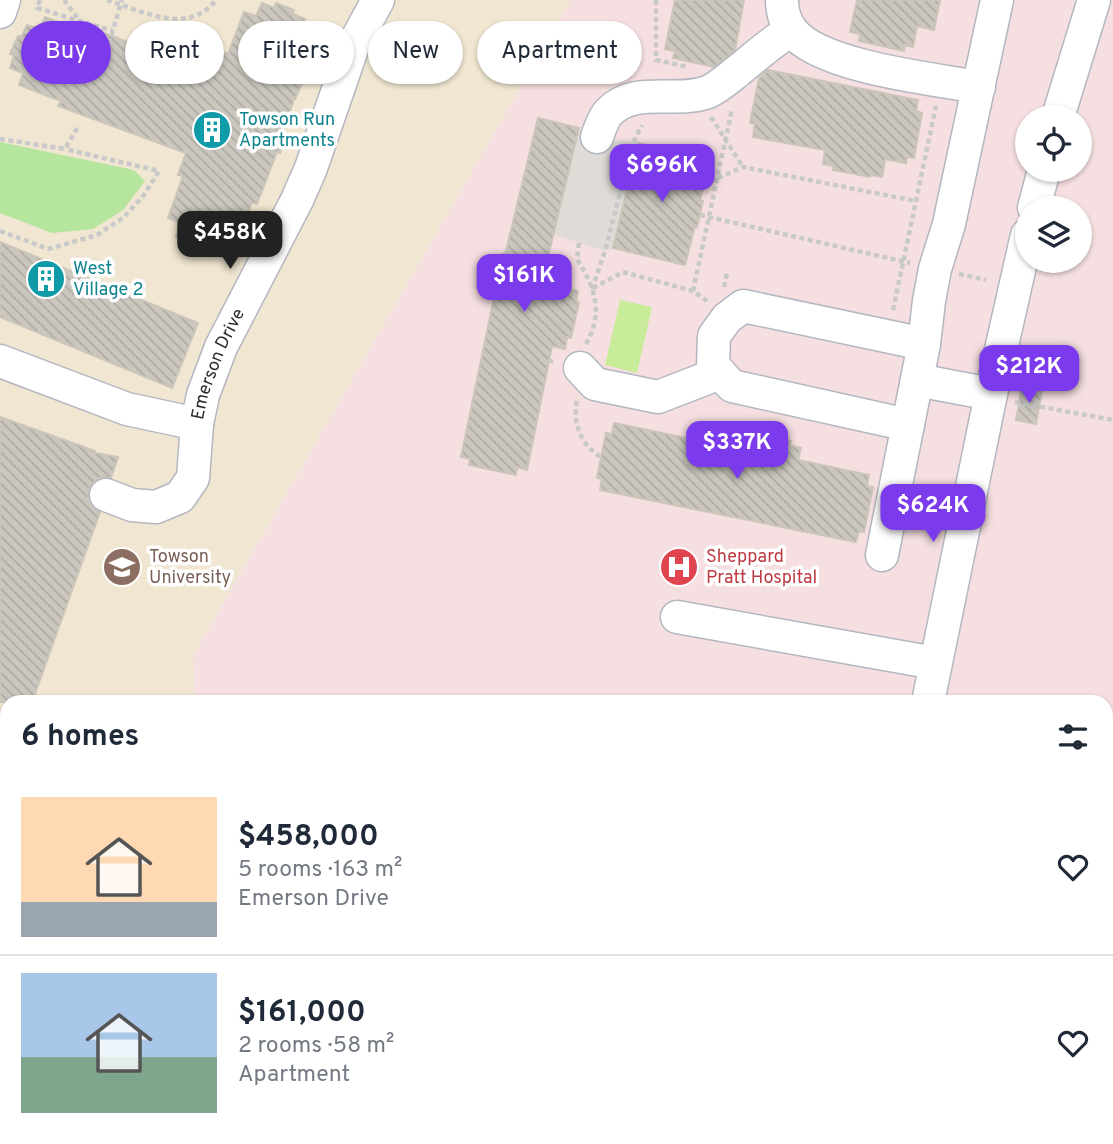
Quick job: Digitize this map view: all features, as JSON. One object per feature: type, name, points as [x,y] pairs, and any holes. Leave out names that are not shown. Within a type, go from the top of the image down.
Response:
[{"type":"street","points":[[0,12],[4,0]]},
{"type":"street","name":"Emerson Drive","points":[[0,361],[119,406],[197,424],[203,395],[221,347],[306,179],[321,144],[353,46],[378,0]]},
{"type":"street","points":[[782,0],[782,11],[791,30],[826,54],[857,64],[979,87]]},
{"type":"street","points":[[882,555],[924,344],[935,269],[949,224],[997,0]]},
{"type":"street","points":[[1062,105],[1094,0]]},
{"type":"street","points":[[597,136],[607,114],[622,102],[648,96],[708,92],[791,30]]},
{"type":"street","points":[[930,695],[935,663],[1001,398],[1021,273]]},
{"type":"street","points":[[908,425],[732,386],[713,366],[714,336],[727,318],[743,306],[924,344]]},
{"type":"street","points":[[584,372],[594,384],[658,397],[720,373]]},
{"type":"street","points":[[917,380],[1001,398]]},
{"type":"street","points":[[106,495],[132,505],[156,507],[180,497],[193,478],[197,424]]},
{"type":"street","points":[[677,617],[935,663]]},
{"type":"street","points":[[1113,743],[1113,759]]},
{"type":"path","points":[[40,0],[37,8],[78,21]]},
{"type":"path","points":[[65,0],[80,21]]},
{"type":"path","points":[[107,0],[121,2],[171,20],[201,15],[216,0]]},
{"type":"path","points":[[656,0],[656,60]]},
{"type":"path","points":[[111,38],[121,2]]},
{"type":"path","points":[[693,290],[742,67]]},
{"type":"path","points":[[893,312],[942,80]]},
{"type":"path","points":[[592,289],[648,96]]},
{"type":"path","points":[[65,149],[79,125]]},
{"type":"path","points":[[0,139],[65,149],[159,172],[144,195],[123,218],[97,235],[48,249],[0,231]]},
{"type":"path","points":[[726,139],[743,167]]},
{"type":"path","points":[[718,178],[743,167],[916,201]]},
{"type":"path","points":[[700,215],[986,280]]},
{"type":"path","points":[[579,243],[577,259],[592,289],[596,323],[582,351],[584,372],[575,406],[577,427],[591,451],[601,457]]},
{"type":"path","points":[[592,289],[623,272],[693,290],[706,302]]},
{"type":"path","points":[[1001,398],[1113,420]]},
{"type":"shaded area","name":"Towson University","points":[[0,0],[571,0],[559,21],[477,21],[477,84],[523,84],[193,655],[195,695],[0,695]]},
{"type":"shaded area","name":"Sheppard Pratt Hospital","points":[[571,0],[1113,0],[1113,695],[195,695],[193,656],[523,84],[642,84],[642,21],[559,21]]},
{"type":"shaded area","points":[[577,134],[638,143],[613,248],[605,251],[553,234]]},
{"type":"green space","points":[[0,142],[134,170],[145,181],[123,210],[93,229],[52,233],[0,213]]},
{"type":"green space","points":[[620,300],[652,307],[637,373],[605,365]]},
{"type":"building","points":[[675,0],[744,0],[735,50],[714,67],[673,58],[675,51],[665,49]]},
{"type":"building","points":[[857,0],[940,0],[934,30],[917,26],[913,47],[905,45],[904,51],[859,41],[860,34],[850,32]]},
{"type":"building","name":"Towson Run Apartments","points":[[262,3],[274,8],[276,3],[294,10],[293,14],[305,19],[241,21],[244,12],[256,16]]},
{"type":"building","name":"Towson Run Apartments","points":[[238,28],[238,84],[302,84],[283,133],[286,135],[280,153],[277,152],[257,204],[252,202],[237,243],[224,239],[219,252],[207,248],[205,252],[187,245],[188,241],[176,237],[181,223],[168,218],[183,176],[178,175],[186,153],[58,106],[61,101],[19,85],[21,79],[21,84],[111,84],[111,36],[125,41],[125,84],[224,84],[224,52],[228,54]]},
{"type":"building","name":"Towson Run Apartments","points":[[18,36],[21,36],[21,72],[10,68],[14,55],[10,54]]},
{"type":"building","points":[[768,70],[918,100],[916,111],[922,113],[914,158],[907,157],[906,163],[885,159],[882,177],[870,177],[833,170],[833,166],[823,164],[825,150],[753,137],[755,124],[750,123],[759,78]]},
{"type":"building","points":[[538,118],[579,128],[548,257],[559,259],[558,266],[564,267],[560,287],[578,291],[576,302],[579,302],[571,338],[567,337],[565,349],[552,346],[527,470],[517,467],[516,475],[469,465],[470,459],[461,457],[503,254],[505,255]]},
{"type":"building","points":[[638,143],[710,161],[700,200],[703,201],[697,227],[695,226],[685,265],[613,248]]},
{"type":"building","name":"West Village 2","points":[[0,242],[198,323],[172,388],[0,317]]},
{"type":"building","points":[[1022,386],[1042,390],[1036,424],[1016,420]]},
{"type":"building","points":[[0,417],[95,453],[118,457],[111,478],[102,477],[95,480],[89,489],[88,499],[91,506],[100,512],[35,695],[0,695]]},
{"type":"building","points":[[614,423],[739,449],[742,435],[753,437],[753,433],[791,441],[789,445],[801,448],[798,460],[869,475],[867,486],[873,487],[864,532],[859,531],[856,542],[600,490],[602,479],[597,478],[606,433],[612,434]]},
{"type":"place","name":"Towson Run Apartments","points":[[212,130]]},
{"type":"place","name":"West Village 2","points":[[46,279]]},
{"type":"place","name":"Towson University","points":[[122,567]]},
{"type":"place","name":"Sheppard Pratt Hospital","points":[[679,567]]}]
